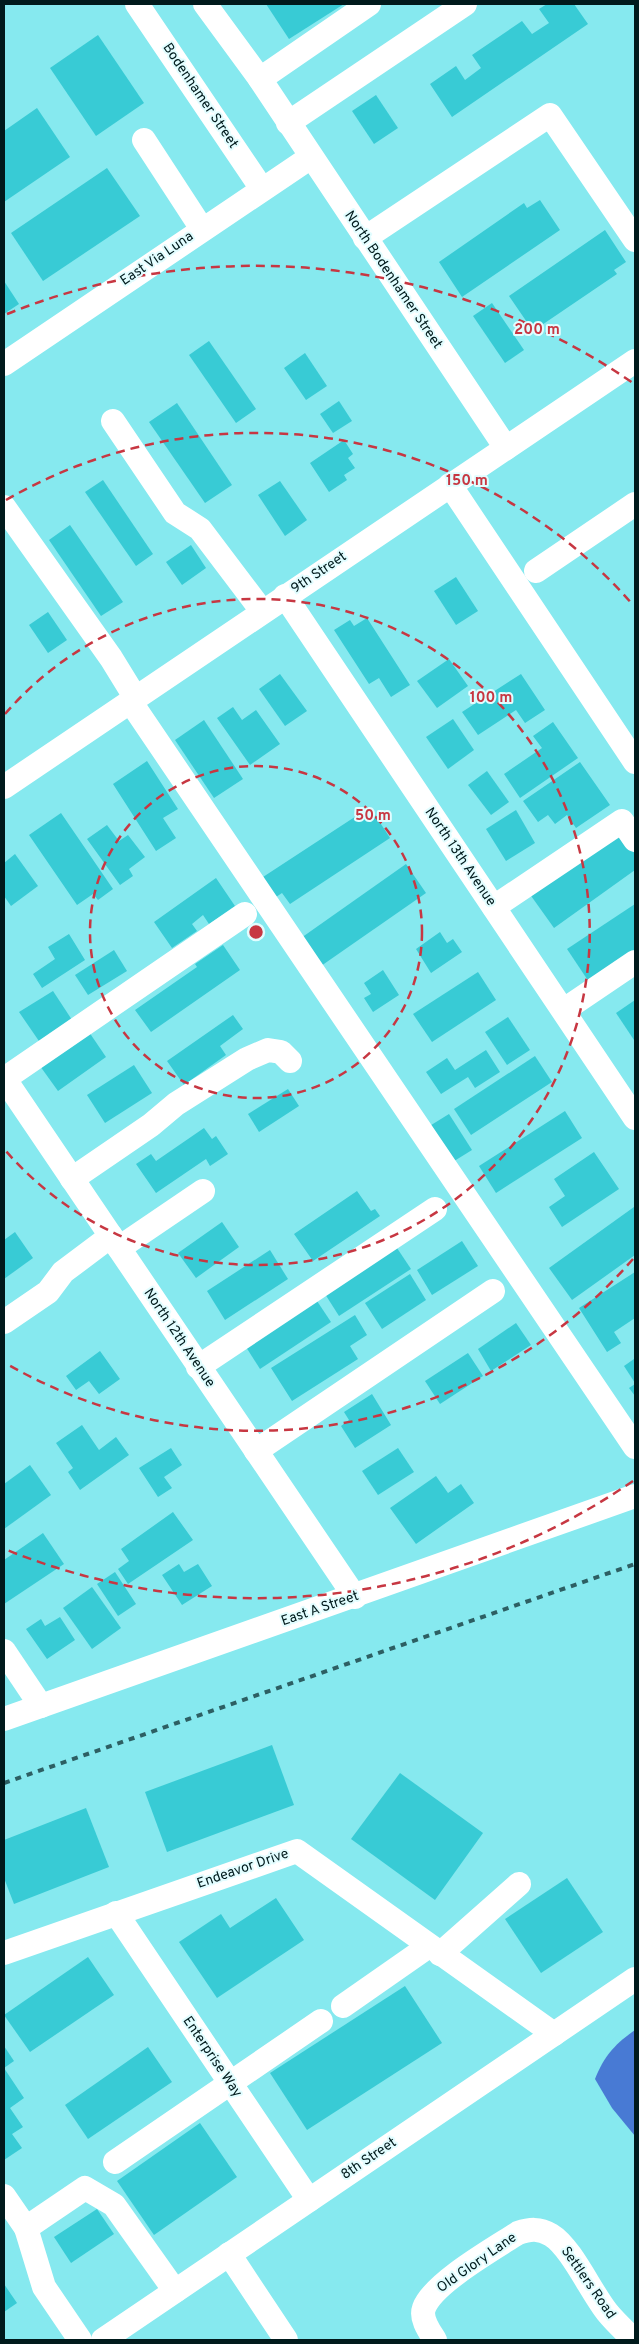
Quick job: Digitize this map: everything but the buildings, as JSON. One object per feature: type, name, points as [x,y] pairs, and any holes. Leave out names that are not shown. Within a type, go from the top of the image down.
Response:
[{"type":"street","name":"Bodenhamer Street","points":[[137,4],[262,189]]},
{"type":"street","name":"North Bodenhamer Street","points":[[205,4],[260,79],[506,448]]},
{"type":"street","points":[[260,79],[369,4]]},
{"type":"street","points":[[284,117],[465,4]]},
{"type":"street","points":[[365,238],[550,115],[635,240]]},
{"type":"street","points":[[144,140],[202,229]]},
{"type":"street","name":"East Via Luna","points":[[4,364],[311,157]]},
{"type":"street","name":"9th Street","points":[[4,786],[635,361]]},
{"type":"street","points":[[113,420],[175,513],[200,529],[262,611]]},
{"type":"street","points":[[450,485],[635,762]]},
{"type":"street","points":[[536,571],[635,505]]},
{"type":"street","points":[[4,507],[110,658],[132,699],[635,1447]]},
{"type":"street","name":"North 13th Avenue","points":[[285,596],[635,1118]]},
{"type":"street","points":[[494,907],[622,820],[635,840]]},
{"type":"street","points":[[4,1078],[245,914]]},
{"type":"street","points":[[564,1010],[635,962]]},
{"type":"street","points":[[72,1179],[152,1125],[176,1104],[247,1059],[268,1050],[281,1052],[290,1061]]},
{"type":"street","name":"North 12th Avenue","points":[[4,1078],[355,1597]]},
{"type":"street","points":[[4,1322],[48,1292],[63,1272],[204,1191]]},
{"type":"street","points":[[198,1367],[435,1210]]},
{"type":"street","points":[[256,1451],[493,1291]]},
{"type":"street","name":"East A Street","points":[[4,1719],[355,1597],[635,1496]]},
{"type":"street","points":[[4,1652],[41,1706]]},
{"type":"street","name":"Endeavor Drive","points":[[4,1953],[297,1851],[554,2034]]},
{"type":"street","points":[[343,2006],[435,1950],[519,1884]]},
{"type":"street","name":"Enterprise Way","points":[[116,1913],[309,2200]]},
{"type":"street","name":"8th Street","points":[[103,2340],[635,1978]]},
{"type":"street","points":[[115,2162],[321,2021]]},
{"type":"street","points":[[26,2228],[85,2188],[114,2205],[175,2291]]},
{"type":"street","points":[[4,2196],[26,2228],[44,2287],[80,2340]]},
{"type":"street","name":"Old Glory Lane","points":[[435,2340],[424,2322],[423,2310],[431,2296],[442,2285],[518,2232],[539,2230]]},
{"type":"street","name":"Settlers Road","points":[[539,2230],[552,2236],[562,2245],[607,2312],[634,2340]]},
{"type":"street","points":[[229,2254],[286,2340]]},
{"type":"water","points":[[635,2030],[635,2136],[612,2108],[595,2079],[611,2051]]},
{"type":"railway","points":[[4,1783],[635,1564]]}]
